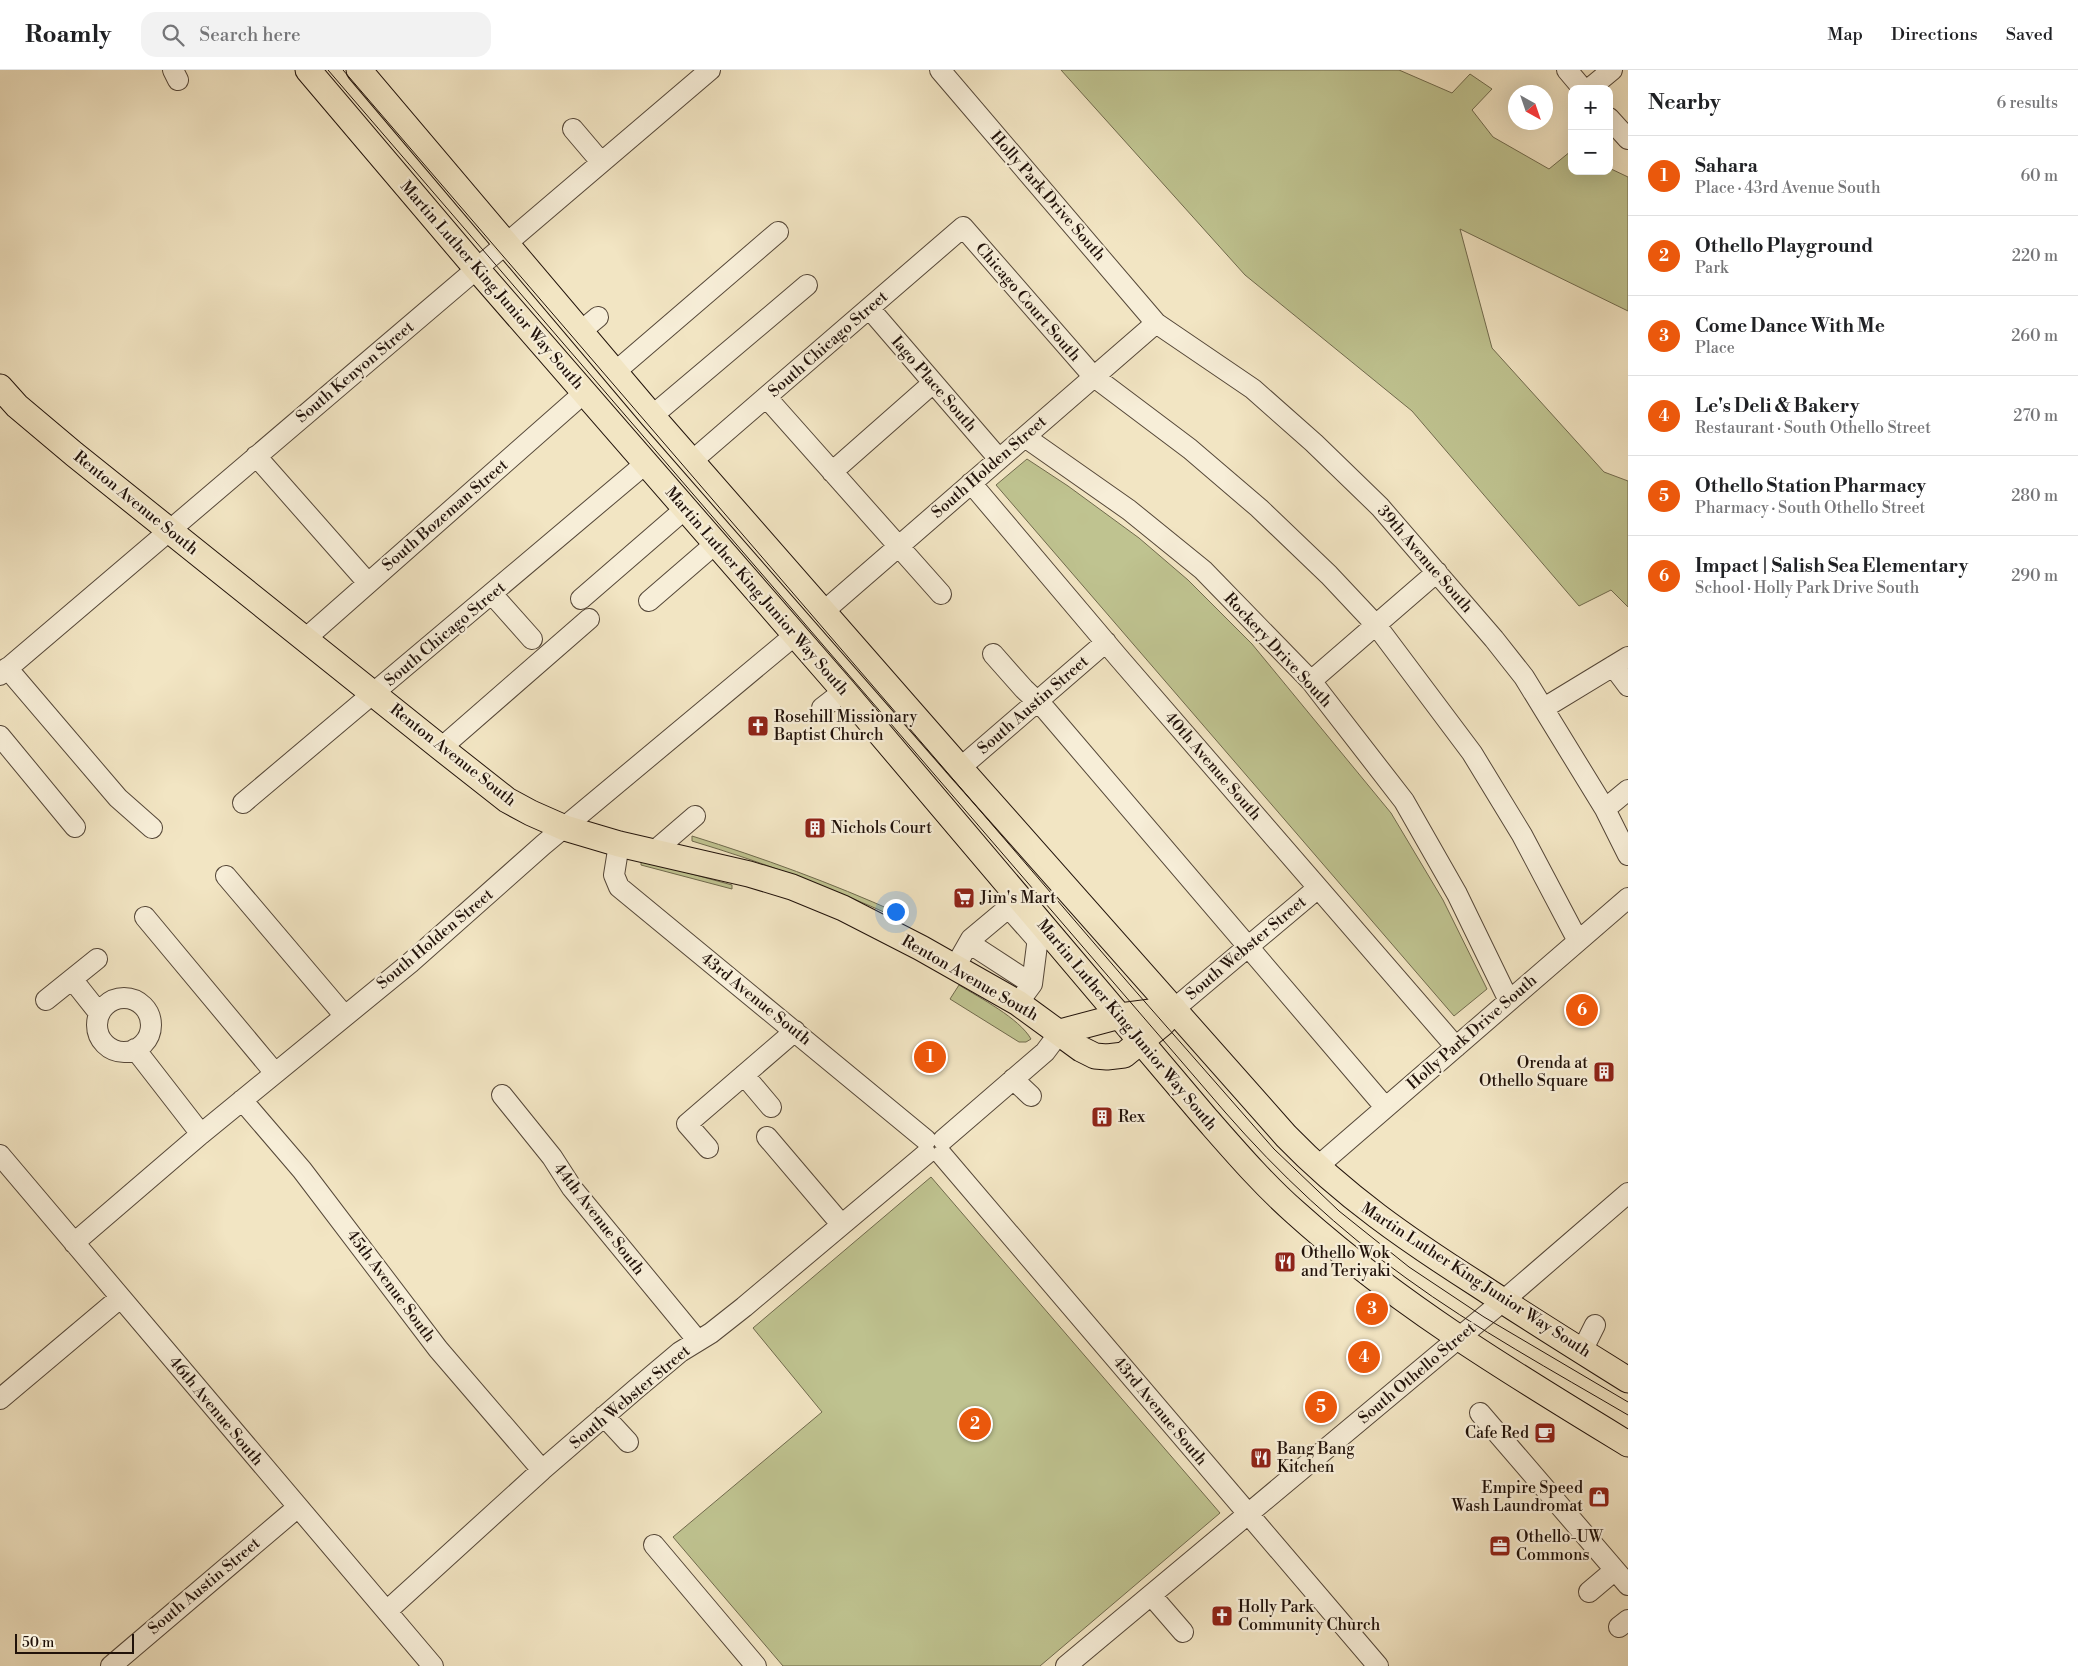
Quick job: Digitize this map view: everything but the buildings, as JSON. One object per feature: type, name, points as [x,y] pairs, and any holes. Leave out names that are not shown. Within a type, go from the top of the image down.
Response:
[{"type":"main road","name":"Martin Luther King Junior Way South","points":[[308,70],[645,464],[844,691],[1044,938],[1120,1016],[1229,1144],[1294,1212],[1348,1257],[1458,1337],[1500,1366],[1628,1444]]},
{"type":"main road","name":"Martin Luther King Junior Way South","points":[[359,70],[505,243],[589,325],[615,372],[652,416],[1272,1121],[1317,1167],[1385,1223],[1628,1380]]},
{"type":"main road","name":"Renton Avenue South","points":[[0,387],[34,421],[441,748],[507,800],[531,813],[565,828],[619,844],[749,874],[792,887],[843,908],[955,967],[1025,993],[1060,1032],[1081,1049],[1095,1056],[1124,1055],[1163,1023],[1174,1009]]},
{"type":"main road","points":[[1060,1032],[1120,1016],[1174,1009]]},
{"type":"street","name":"South Kenyon Street","points":[[4,671],[710,70]]},
{"type":"street","name":"Holly Park Drive South","points":[[940,70],[1156,323]]},
{"type":"street","points":[[1567,70],[1580,85]]},
{"type":"street","points":[[1594,85],[1612,70]]},
{"type":"street","points":[[1613,123],[1628,140]]},
{"type":"street","points":[[572,129],[601,162]]},
{"type":"street","name":"South Chicago Street","points":[[692,461],[964,227]]},
{"type":"street","name":"Chicago Court South","points":[[964,227],[1094,376],[1190,449],[1259,508],[1329,575],[1376,625],[1472,753],[1522,835],[1578,941]]},
{"type":"street","points":[[615,372],[778,232]]},
{"type":"street","points":[[652,416],[807,285]]},
{"type":"street","name":"Iago Place South","points":[[869,308],[999,459]]},
{"type":"street","name":"South Holden Street","points":[[823,612],[1156,323]]},
{"type":"street","name":"39th Avenue South","points":[[1156,323],[1253,389],[1314,443],[1380,507],[1494,639],[1524,677],[1605,809],[1628,855]]},
{"type":"street","points":[[832,472],[933,384]]},
{"type":"street","name":"South Bozeman Street","points":[[304,638],[585,392]]},
{"type":"street","points":[[766,397],[941,594]]},
{"type":"street","name":"Rockery Drive South","points":[[1025,437],[1129,510],[1203,570],[1311,681],[1404,802],[1453,886],[1509,1001]]},
{"type":"street","points":[[256,456],[368,582]]},
{"type":"street","name":"South Chicago Street","points":[[243,803],[375,694],[645,464]]},
{"type":"street","name":"40th Avenue South","points":[[971,483],[1456,1047]]},
{"type":"street","points":[[581,598],[685,509]]},
{"type":"street","points":[[649,601],[715,544]]},
{"type":"street","points":[[1311,681],[1437,572]]},
{"type":"street","points":[[492,594],[532,640]]},
{"type":"street","points":[[441,748],[589,619]]},
{"type":"street","name":"South Holden Street","points":[[74,1243],[201,1134],[410,962],[565,828],[795,635]]},
{"type":"street","name":"South Austin Street","points":[[960,768],[1106,642]]},
{"type":"street","points":[[993,654],[1038,702],[1385,1107]]},
{"type":"street","points":[[1544,708],[1620,662],[1628,686]]},
{"type":"street","points":[[4,671],[118,798],[152,828]]},
{"type":"street","points":[[822,708],[844,691]]},
{"type":"street","points":[[0,736],[75,827]]},
{"type":"street","points":[[1605,809],[1628,790]]},
{"type":"street","points":[[652,853],[696,816]]},
{"type":"street","name":"43rd Avenue South","points":[[619,844],[614,875],[619,887],[934,1147],[1378,1666]]},
{"type":"street","points":[[226,876],[344,1016]]},
{"type":"street","name":"South Webster Street","points":[[1174,1009],[1249,948],[1318,888]]},
{"type":"street","name":"Holly Park Drive South","points":[[1317,1167],[1628,898]]},
{"type":"street","points":[[955,967],[969,943],[1014,902]]},
{"type":"street","points":[[145,917],[275,1073]]},
{"type":"street","points":[[969,943],[1025,993],[1036,945],[1044,938]]},
{"type":"street","points":[[46,1000],[97,959]]},
{"type":"street","points":[[72,979],[99,1013]]},
{"type":"street","points":[[122,998],[138,1001],[150,1016],[151,1025],[148,1036],[143,1044],[135,1049],[126,1052],[117,1051],[103,1042],[98,1033],[99,1013],[105,1005],[113,1000],[122,998]]},
{"type":"street","points":[[708,1148],[687,1124],[795,1031]]},
{"type":"street","name":"South Webster Street","points":[[388,1610],[604,1416],[680,1352],[711,1333],[744,1307],[934,1147],[975,1100],[1013,1079],[1045,1052],[1060,1032]]},
{"type":"street","points":[[135,1049],[201,1134]]},
{"type":"street","points":[[744,1075],[771,1107]]},
{"type":"street","points":[[1013,1079],[1031,1096]]},
{"type":"street","name":"44th Avenue South","points":[[502,1095],[552,1158],[572,1188],[698,1341]]},
{"type":"street","name":"45th Avenue South","points":[[242,1100],[302,1170],[438,1349],[542,1470]]},
{"type":"street","points":[[767,1137],[841,1224]]},
{"type":"street","name":"46th Avenue South","points":[[0,1155],[298,1507],[388,1610],[433,1666]]},
{"type":"street","name":"South Othello Street","points":[[1066,1666],[1503,1301],[1628,1193]]},
{"type":"street","points":[[2,1393],[120,1298]]},
{"type":"street","points":[[1582,1351],[1595,1325]]},
{"type":"street","points":[[1480,1413],[1622,1578],[1589,1592]]},
{"type":"street","points":[[604,1416],[628,1442]]},
{"type":"street","name":"South Austin Street","points":[[111,1666],[298,1507]]},
{"type":"street","points":[[654,1545],[756,1666]]},
{"type":"street","points":[[1151,1595],[1183,1632]]},
{"type":"green space","points":[[1061,70],[1399,70],[1452,93],[1470,74],[1492,89],[1472,110],[1493,137],[1549,169],[1568,153],[1568,175],[1613,175],[1613,170],[1628,177],[1628,311],[1460,229],[1492,348],[1604,472],[1628,481],[1628,607],[1611,590],[1579,606],[1412,411],[1245,275]]},
{"type":"green space","points":[[1027,459],[1068,486],[1139,538],[1188,580],[1252,644],[1391,813],[1443,900],[1487,989],[1454,1016],[996,485]]},
{"type":"green space","points":[[692,836],[796,871],[898,913],[895,917],[795,876],[692,841]]},
{"type":"green space","points":[[641,860],[732,885],[732,889],[641,865]]},
{"type":"green space","points":[[959,985],[1008,1016],[1031,1039],[1026,1042],[1019,1042],[950,999]]},
{"type":"green space","points":[[931,1177],[1220,1513],[1040,1666],[783,1666],[673,1537],[822,1412],[753,1328]]},
{"type":"tram line","points":[[328,70],[1225,1112],[1288,1179],[1357,1241],[1433,1297],[1543,1366],[1628,1415]]},
{"type":"tram line","points":[[343,70],[1131,986],[1274,1149],[1339,1211],[1409,1267],[1484,1317],[1628,1402]]},
{"type":"place","name":"Rosehill Missionary Baptist Church","points":[[758,726]]},
{"type":"place","name":"Nichols Court","points":[[815,828]]},
{"type":"place","name":"Jim's Mart","points":[[964,898]]},
{"type":"place","name":"Impact | Salish Sea Elementary","points":[[1582,1010]]},
{"type":"place","name":"Sahara","points":[[930,1057]]},
{"type":"place","name":"Orenda at Othello Square","points":[[1604,1072]]},
{"type":"place","name":"Rex","points":[[1102,1117]]},
{"type":"place","name":"Othello Wok and Teriyaki","points":[[1285,1262]]},
{"type":"place","name":"Come Dance With Me","points":[[1372,1309]]},
{"type":"place","name":"Le's Deli & Bakery","points":[[1364,1357]]},
{"type":"place","name":"Othello Station Pharmacy","points":[[1321,1407]]},
{"type":"place","name":"Othello Playground","points":[[975,1424]]},
{"type":"place","name":"Cafe Red","points":[[1545,1433]]},
{"type":"place","name":"Bang Bang Kitchen","points":[[1261,1458]]},
{"type":"place","name":"Empire Speed Wash Laundromat","points":[[1599,1497]]},
{"type":"place","name":"Othello-UW Commons","points":[[1500,1546]]},
{"type":"place","name":"Holly Park Community Church","points":[[1222,1616]]}]
